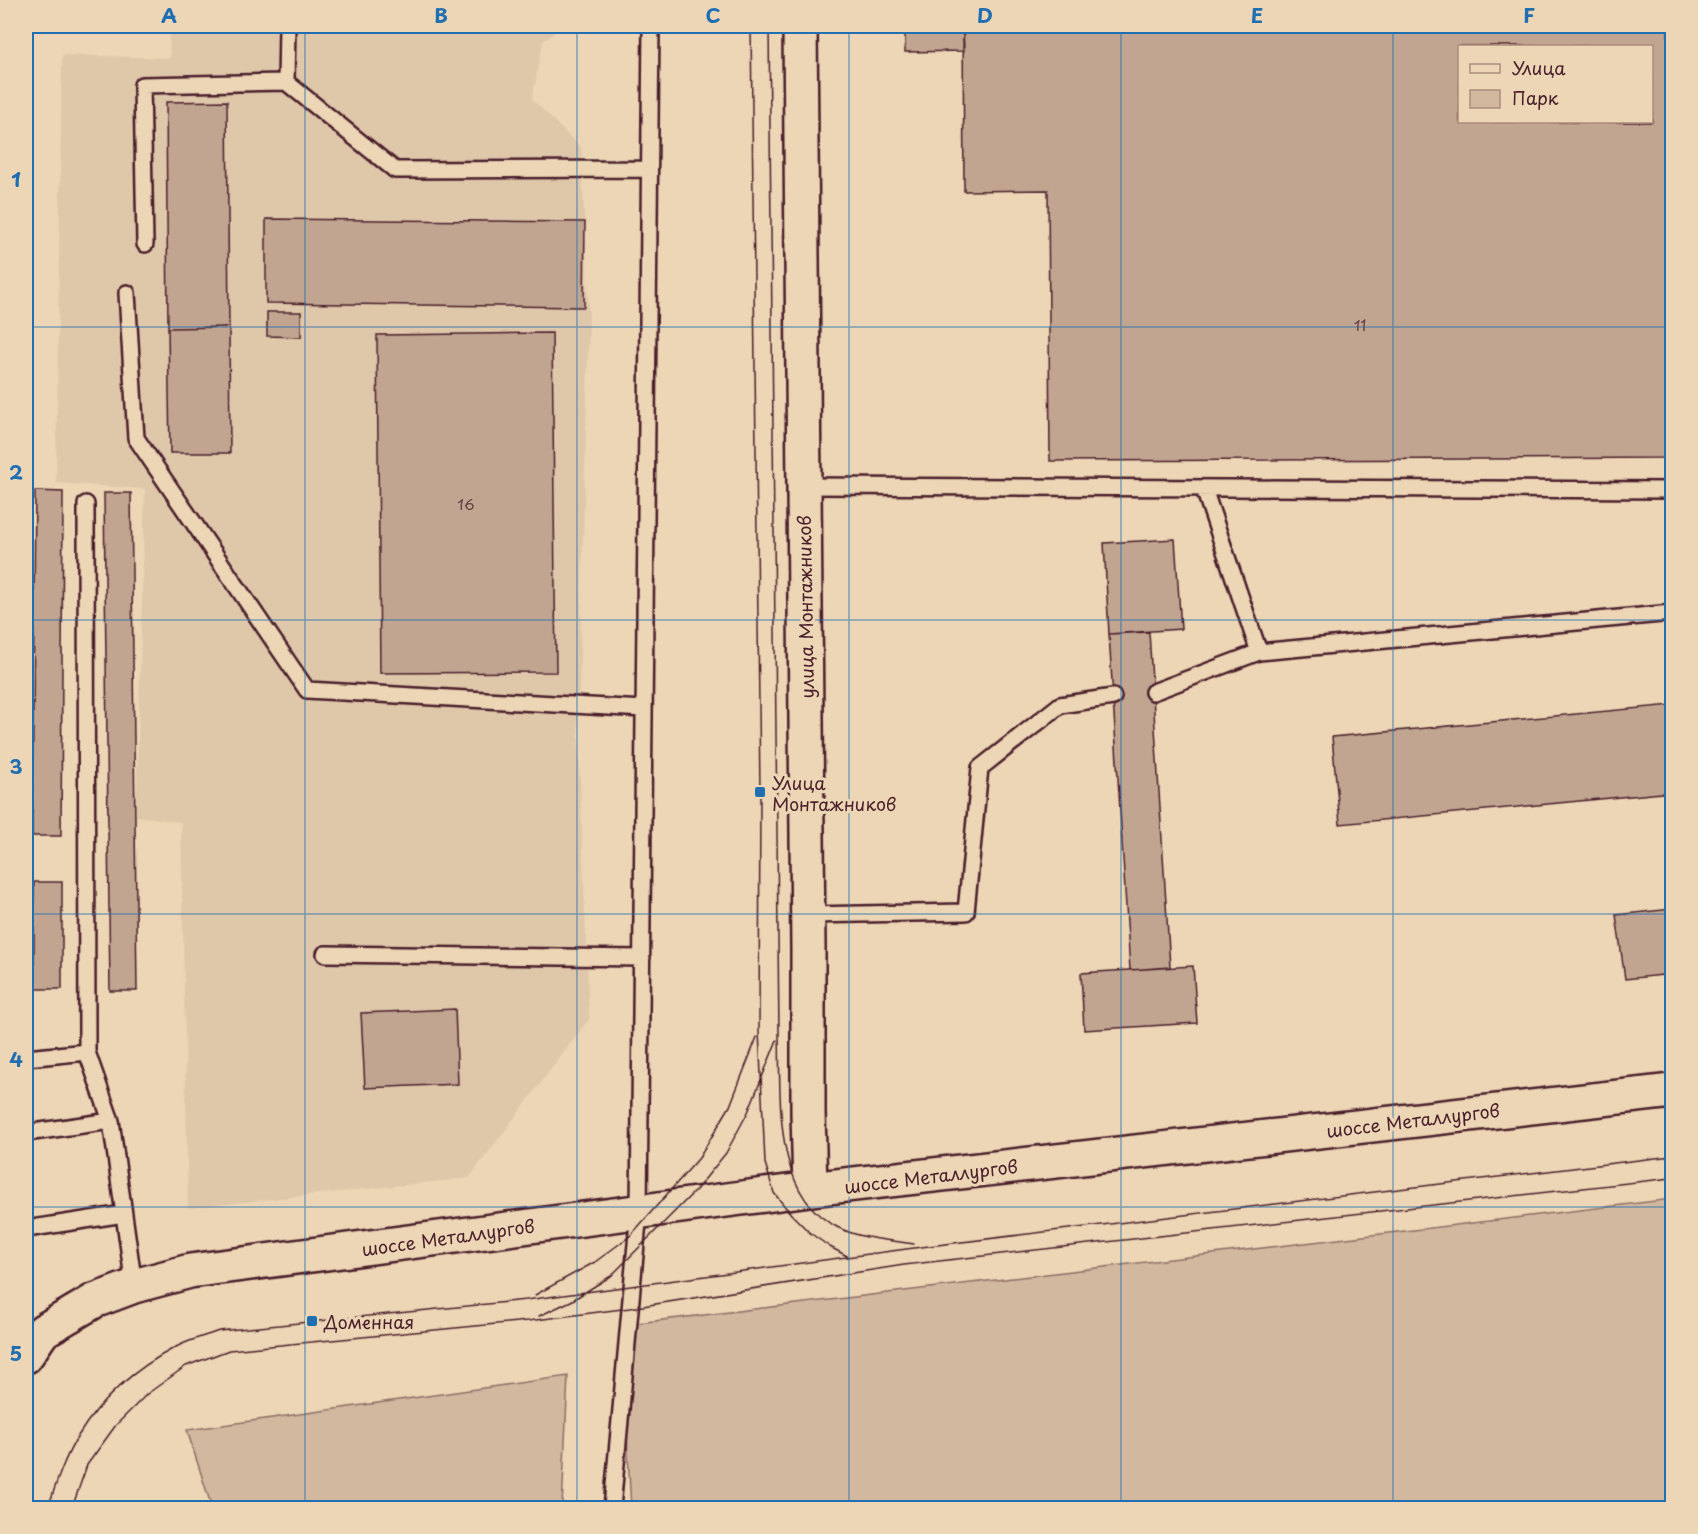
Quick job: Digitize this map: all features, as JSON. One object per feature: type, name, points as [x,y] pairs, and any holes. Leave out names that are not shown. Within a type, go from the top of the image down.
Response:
[{"type":"main road","name":"улица Монтажников","points":[[800,26],[810,1189]]},
{"type":"main road","name":"шоссе Металлургов","points":[[26,1356],[43,1331],[94,1301],[134,1286],[190,1271],[810,1189],[1672,1091]]},
{"type":"lane","points":[[286,82],[287,26]]},
{"type":"lane","points":[[612,1509],[639,1211],[651,26]]},
{"type":"lane","points":[[145,244],[142,85],[286,82],[395,170],[649,169]]},
{"type":"lane","points":[[127,293],[136,438],[307,690],[644,708]]},
{"type":"lane","points":[[804,486],[1672,490]]},
{"type":"lane","points":[[1204,489],[1259,652]]},
{"type":"lane","points":[[86,504],[87,1052],[111,1121],[134,1286]]},
{"type":"lane","points":[[1153,692],[1259,652],[1672,613]]},
{"type":"lane","points":[[808,915],[966,912],[980,768],[1060,705],[1113,697]]},
{"type":"lane","points":[[325,954],[642,958]]},
{"type":"lane","points":[[26,1058],[87,1052]]},
{"type":"lane","points":[[26,1133],[111,1121]]},
{"type":"lane","points":[[26,1229],[124,1214]]},
{"type":"shaded area","points":[[169,26],[564,26],[543,41],[532,99],[581,148],[589,319],[578,726],[589,1019],[469,1178],[188,1208],[181,822],[136,816],[145,489],[56,483],[62,55],[170,58]]},
{"type":"green space","points":[[1672,1199],[1672,1508],[631,1508],[621,1325]]},
{"type":"green space","points":[[568,1376],[562,1508],[212,1508],[187,1430]]},
{"type":"building","points":[[905,26],[963,26],[964,51],[905,52]]},
{"type":"building","points":[[963,26],[1668,26],[1671,458],[1050,461],[1048,190],[964,191]]},
{"type":"building","points":[[227,101],[229,327],[168,328],[166,102]]},
{"type":"building","points":[[266,219],[585,222],[584,307],[266,303]]},
{"type":"building","points":[[267,312],[301,312],[301,337],[267,336]]},
{"type":"building","points":[[229,327],[230,453],[170,453],[168,328]]},
{"type":"building","points":[[552,333],[556,672],[380,673],[377,335]]},
{"type":"building","points":[[35,491],[63,492],[61,836],[32,836]]},
{"type":"building","points":[[104,493],[131,493],[137,991],[110,991]]},
{"type":"building","points":[[1175,539],[1181,629],[1109,634],[1104,543]]},
{"type":"building","points":[[1149,632],[1170,967],[1130,970],[1109,634]]},
{"type":"building","points":[[1672,705],[1672,792],[1340,824],[1332,737]]},
{"type":"building","points":[[34,882],[62,882],[62,989],[34,989]]},
{"type":"building","points":[[1672,909],[1672,974],[1625,979],[1616,915]]},
{"type":"building","points":[[1193,966],[1197,1023],[1084,1030],[1081,973]]},
{"type":"building","points":[[455,1009],[458,1084],[365,1088],[361,1013]]},
{"type":"tram line","points":[[751,26],[760,792],[759,1031],[765,1163],[774,1193],[791,1214],[810,1233],[849,1257]]},
{"type":"tram line","points":[[769,26],[779,1035],[784,1142],[791,1169],[801,1192],[816,1212],[837,1227],[855,1234],[914,1244]]},
{"type":"tram line","points":[[535,1295],[595,1262],[630,1236],[699,1158],[730,1106],[757,1037]]},
{"type":"tram line","points":[[539,1316],[571,1301],[611,1276],[696,1190],[726,1153],[748,1112],[777,1040]]},
{"type":"tram line","points":[[48,1508],[73,1444],[87,1422],[109,1396],[161,1355],[186,1342],[219,1331],[526,1300],[929,1246],[1672,1156]]},
{"type":"tram line","points":[[72,1508],[87,1465],[116,1425],[147,1394],[186,1366],[229,1350],[528,1321],[630,1308],[904,1265],[1672,1178]]},
{"type":"place","name":"Улица Монтажников","points":[[760,792]]},
{"type":"place","name":"Доменная","points":[[312,1321]]}]
